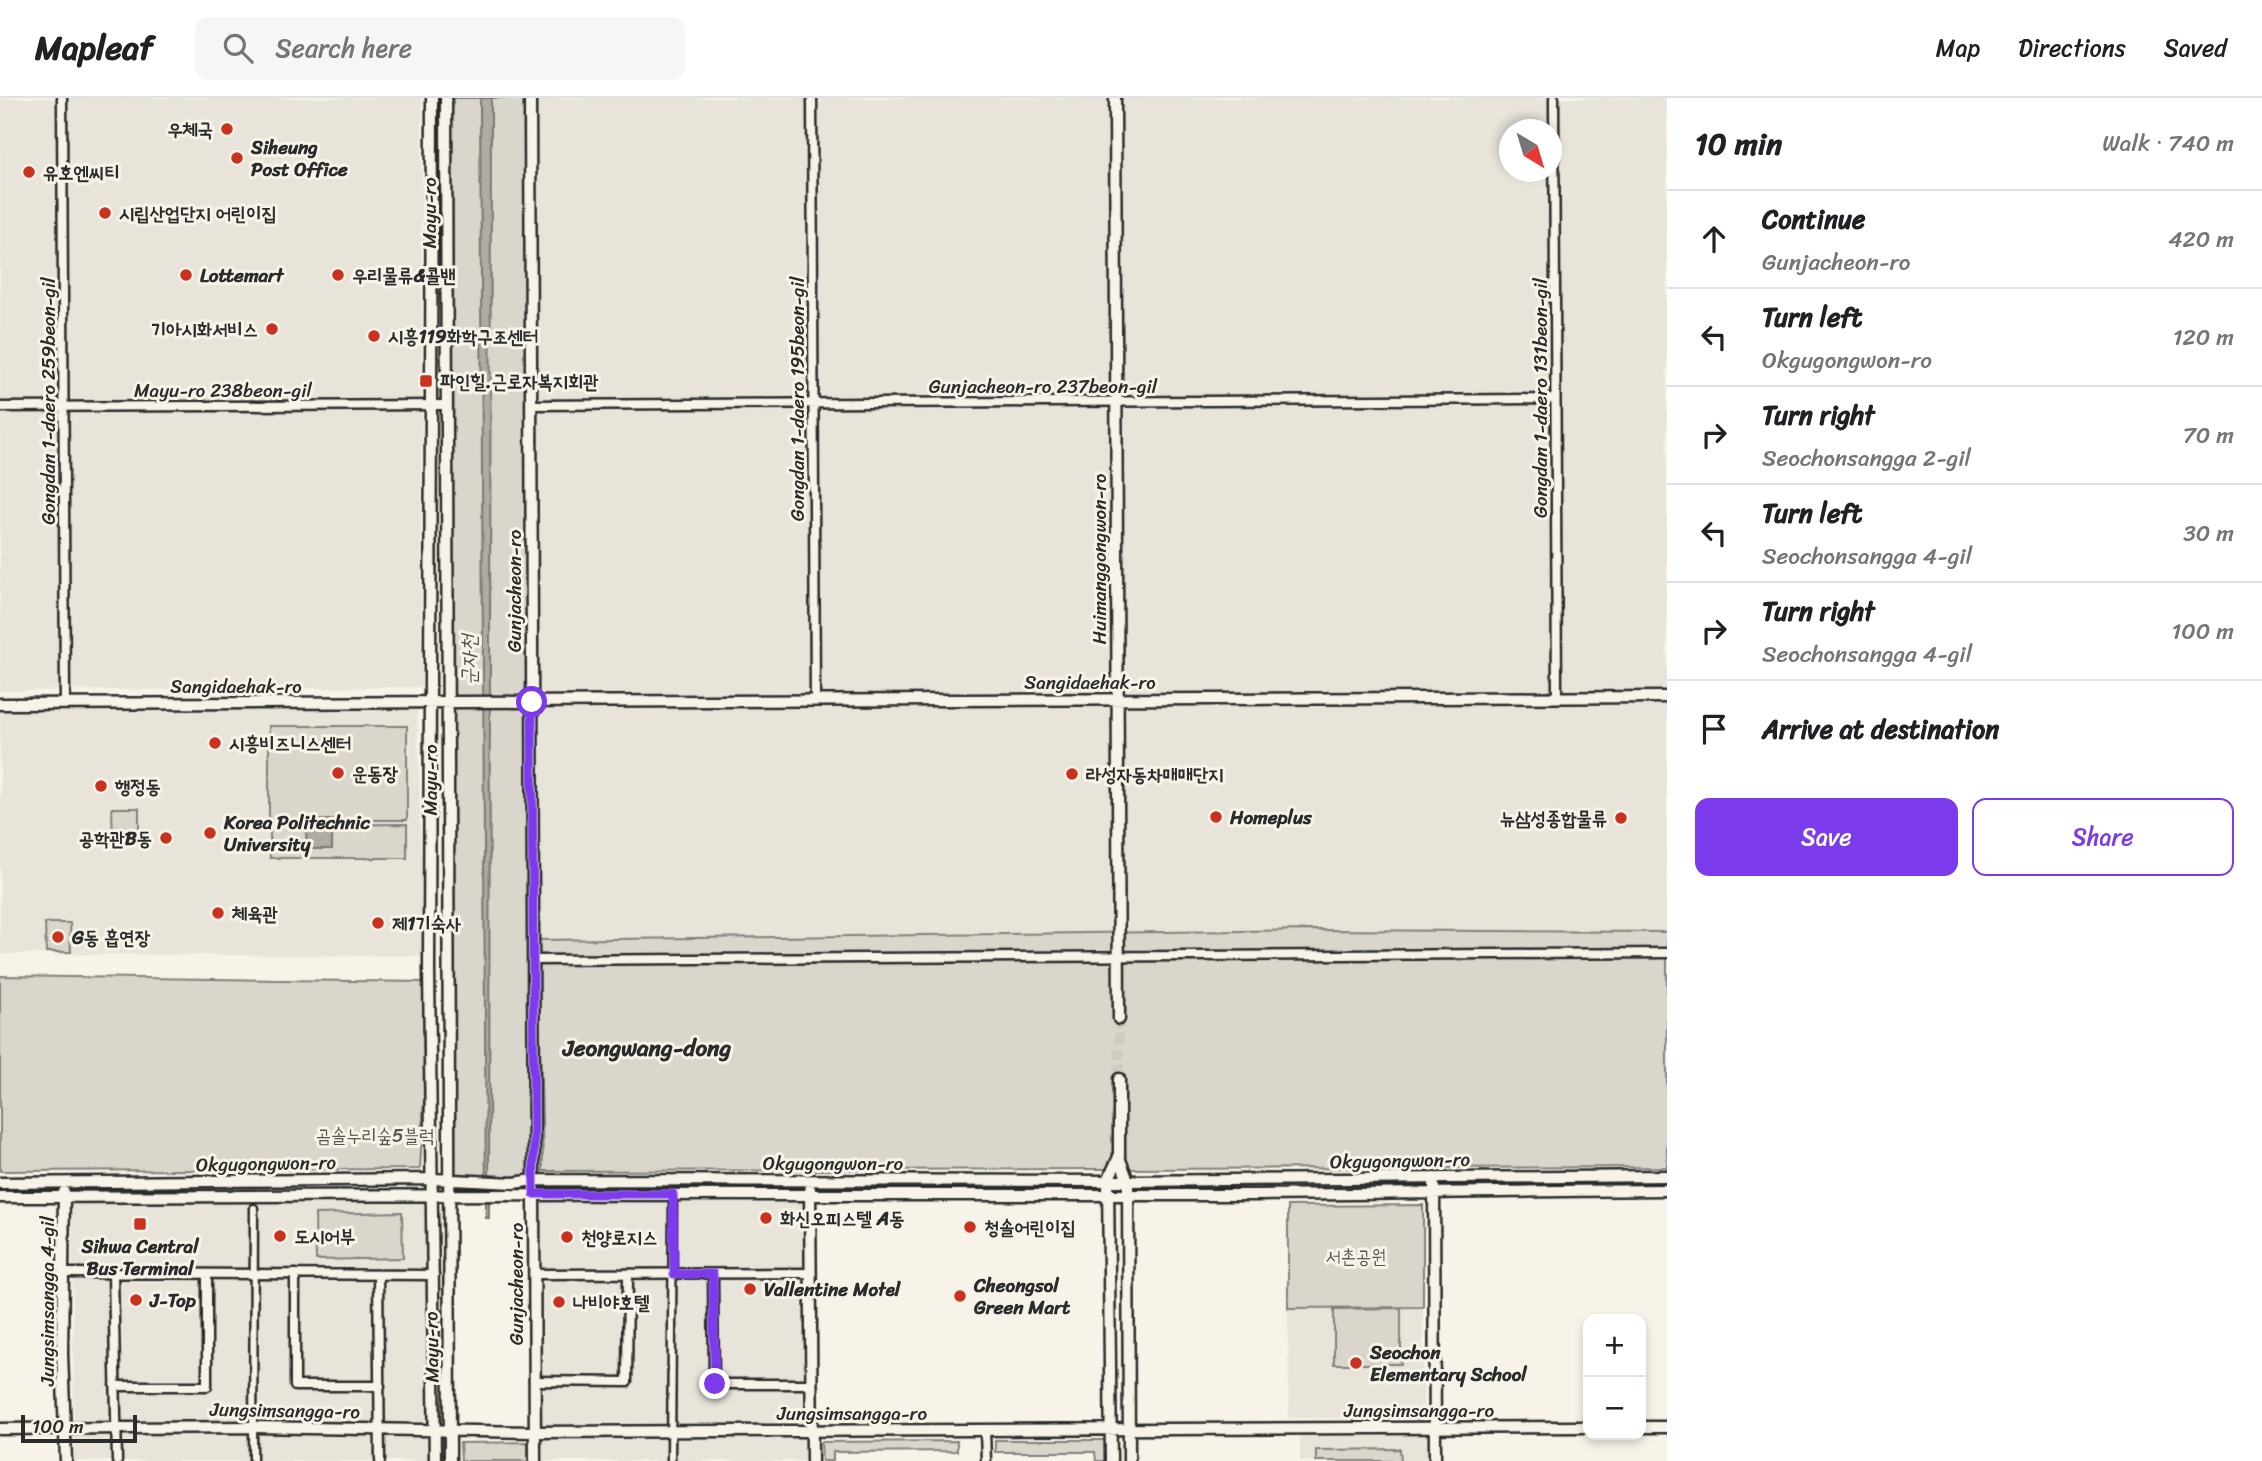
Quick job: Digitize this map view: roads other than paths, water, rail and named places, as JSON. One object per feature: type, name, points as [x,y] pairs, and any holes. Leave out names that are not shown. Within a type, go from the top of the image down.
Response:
[{"type":"street","name":"Gongdan 1-daero 259beon-gil","points":[[62,98],[65,704]]},
{"type":"street","name":"Mayu-ro","points":[[432,98],[429,970],[434,1194],[435,1461]]},
{"type":"street","name":"Mayu-ro","points":[[446,98],[450,1461]]},
{"type":"street","name":"Gunjacheon-ro","points":[[530,98],[535,1461]]},
{"type":"street","name":"Gongdan 1-daero 195beon-gil","points":[[812,98],[814,701]]},
{"type":"street","name":"Huimanggongwon-ro","points":[[1115,98],[1119,1019]]},
{"type":"street","name":"Gongdan 1-daero 131beon-gil","points":[[1554,98],[1557,698]]},
{"type":"street","name":"Gunjacheon-ro 237beon-gil","points":[[531,405],[1555,399]]},
{"type":"street","name":"Mayu-ro 238beon-gil","points":[[0,407],[446,405]]},
{"type":"street","name":"Sangidaehak-ro","points":[[0,704],[1667,697]]},
{"type":"street","points":[[533,960],[1667,953]]},
{"type":"street","points":[[1119,1079],[1119,1157],[1128,1181],[1129,1461]]},
{"type":"street","points":[[1111,1461],[1108,1180],[1119,1157]]},
{"type":"street","name":"Okgugongwon-ro","points":[[0,1183],[433,1179],[513,1183],[1128,1181],[1667,1176]]},
{"type":"street","points":[[1434,1178],[1435,1461]]},
{"type":"street","points":[[811,1180],[812,1461]]},
{"type":"street","name":"Jungsimsangga 4-gil","points":[[64,1183],[62,1353],[66,1461]]},
{"type":"street","name":"Okgugongwon-ro","points":[[0,1196],[1128,1195],[1667,1190]]},
{"type":"street","points":[[671,1461],[673,1194]]},
{"type":"street","points":[[253,1461],[254,1208]]},
{"type":"street","points":[[65,1273],[434,1275]]},
{"type":"street","points":[[534,1274],[811,1273]]},
{"type":"street","points":[[113,1274],[117,1461]]},
{"type":"street","points":[[115,1386],[207,1386],[207,1274]]},
{"type":"street","points":[[295,1274],[295,1386],[380,1386]]},
{"type":"street","points":[[534,1381],[627,1382],[628,1274]]},
{"type":"street","points":[[713,1274],[715,1384],[811,1384]]},
{"type":"street","points":[[377,1275],[380,1461]]},
{"type":"street","name":"Jungsimsangga-ro","points":[[0,1429],[253,1427],[534,1432],[1583,1427]]},
{"type":"street","points":[[1646,1427],[1667,1427]]},
{"type":"street","points":[[985,1430],[986,1461]]},
{"type":"tunnel","points":[[1119,1019],[1119,1079]]},
{"type":"place","name":"우체국","points":[[227,129]]},
{"type":"place","name":"Siheung Post Office","points":[[237,158]]},
{"type":"place","name":"유호엔씨티","points":[[29,172]]},
{"type":"place","name":"시립산업단지 어린이집","points":[[105,213]]},
{"type":"place","name":"Lottemart","points":[[186,275]]},
{"type":"place","name":"우리물류&콜밴","points":[[338,275]]},
{"type":"place","name":"기아시화서비스","points":[[272,329]]},
{"type":"place","name":"시흥119화학구조센터","points":[[374,336]]},
{"type":"place","name":"파인힐.근로자복지회관","points":[[426,381]]},
{"type":"place","name":"시흥비즈니스센터","points":[[215,743]]},
{"type":"place","name":"운동장","points":[[338,773]]},
{"type":"place","name":"라성자동차매매단지","points":[[1072,774]]},
{"type":"place","name":"행정동","points":[[101,786]]},
{"type":"place","name":"Homeplus","points":[[1216,817]]},
{"type":"place","name":"뉴삼성종합물류","points":[[1621,818]]},
{"type":"place","name":"Korea Politechnic University","points":[[210,833]]},
{"type":"place","name":"공학관B동","points":[[166,838]]},
{"type":"place","name":"체육관","points":[[218,913]]},
{"type":"place","name":"제1기숙사","points":[[378,923]]},
{"type":"place","name":"G동 흡연장","points":[[58,937]]},
{"type":"place","name":"화신오피스텔 A동","points":[[766,1218]]},
{"type":"place","name":"Sihwa Central Bus Terminal","points":[[140,1224]]},
{"type":"place","name":"청솔어린이집","points":[[970,1227]]},
{"type":"place","name":"도시어부","points":[[280,1236]]},
{"type":"place","name":"천양로지스","points":[[567,1237]]},
{"type":"place","name":"Vallentine Motel","points":[[750,1289]]},
{"type":"place","name":"Cheongsol Green Mart","points":[[960,1296]]},
{"type":"place","name":"J-Top","points":[[136,1300]]},
{"type":"place","name":"나비야호텔","points":[[559,1302]]},
{"type":"place","name":"Seochon Elementary School","points":[[1356,1363]]},
{"type":"district","name":"Jeongwang-dong","points":[[647,1048]]},
{"type":"water label","name":"군자천","points":[[469,660]]},
{"type":"park label","name":"곰솔누리숲5블럭","points":[[375,1135]]},
{"type":"park label","name":"서촌공원","points":[[1356,1256]]}]
